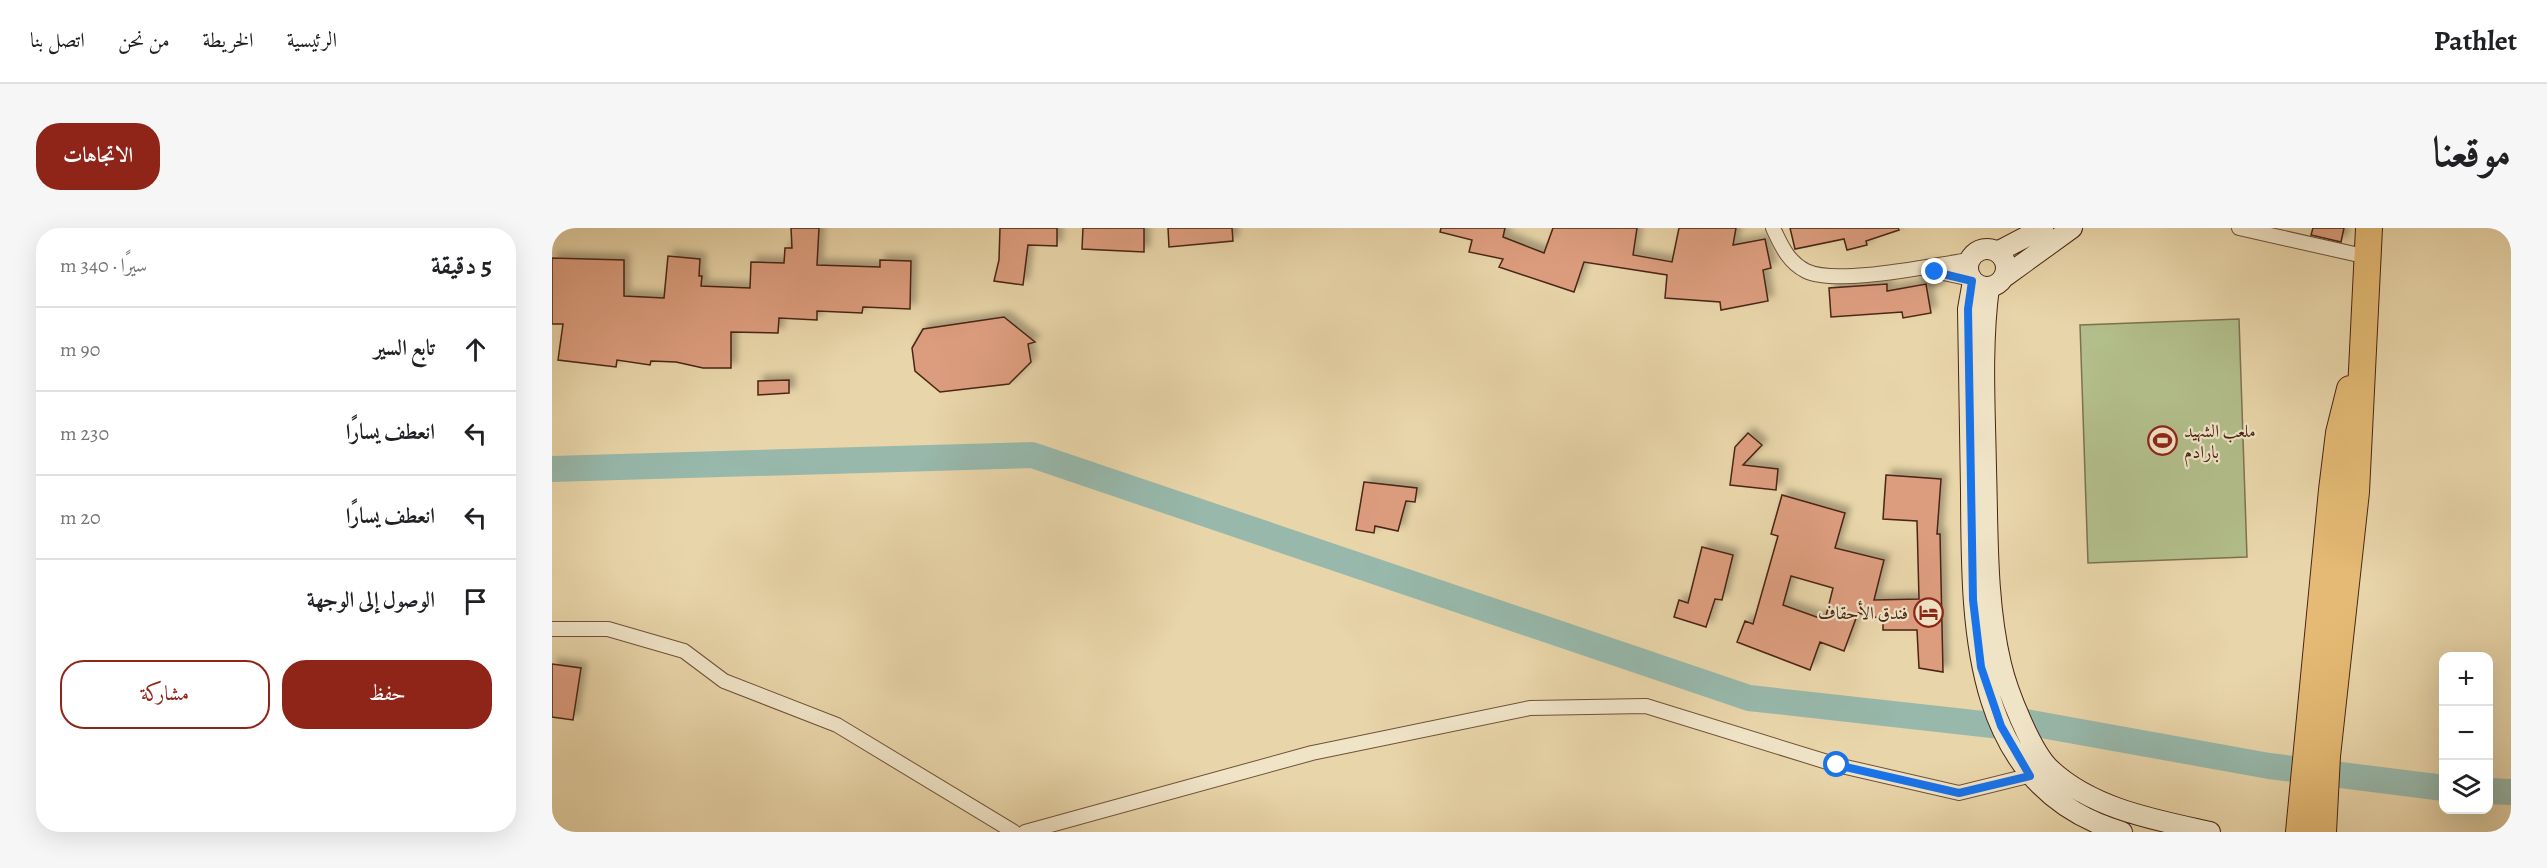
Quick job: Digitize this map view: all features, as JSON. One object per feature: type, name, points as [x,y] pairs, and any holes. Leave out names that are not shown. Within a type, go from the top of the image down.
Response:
[{"type":"highway","points":[[2299,832],[2314,787],[2356,492],[2369,228]]},
{"type":"highway","points":[[2314,787],[2324,832]]},
{"type":"street","points":[[1773,228],[1788,256],[1796,264],[1816,274],[1840,276],[1923,268],[1981,277],[2006,266],[1997,252]]},
{"type":"street","points":[[2043,228],[1997,252],[1982,250],[1984,352],[1973,600],[1981,667],[2001,726],[2030,776],[2071,812],[2122,832]]},
{"type":"street","points":[[1923,268],[1981,277],[2072,228]]},
{"type":"street","points":[[2239,228],[2368,257]]},
{"type":"street","points":[[1978,464],[1991,597],[2001,664],[2020,721],[2050,770],[2090,797],[2134,814],[2210,832]]},
{"type":"street","points":[[552,629],[608,629],[684,651],[724,681],[837,725],[1014,832]]},
{"type":"street","points":[[1025,832],[1312,753],[1530,708],[1646,706],[1837,765],[1959,793],[2050,770]]},
{"type":"green space","name":"ملعب الشهيد بارادم","points":[[2239,319],[2247,557],[2088,563],[2080,325]]},
{"type":"building","points":[[791,228],[819,228],[817,265],[880,267],[880,260],[911,261],[910,309],[863,307],[862,313],[817,311],[817,320],[779,318],[778,333],[731,332],[731,368],[703,368],[676,362],[651,361],[650,365],[617,360],[616,367],[558,360],[563,324],[552,324],[552,258],[624,260],[624,296],[664,298],[668,256],[700,259],[701,286],[750,288],[751,262],[784,263],[785,248],[792,248]]},
{"type":"building","points":[[1000,228],[1057,228],[1057,246],[1028,245],[1023,285],[994,281],[999,260]]},
{"type":"building","points":[[1083,228],[1144,228],[1144,252],[1082,249]]},
{"type":"building","points":[[1168,228],[1232,228],[1233,241],[1169,247]]},
{"type":"building","points":[[1441,228],[1505,228],[1503,237],[1544,253],[1553,228],[1637,228],[1633,255],[1672,262],[1679,228],[1736,228],[1733,245],[1765,239],[1771,268],[1763,270],[1768,301],[1721,310],[1720,302],[1665,298],[1667,275],[1584,262],[1574,292],[1499,267],[1503,259],[1469,252],[1472,240],[1440,232]]},
{"type":"building","points":[[1790,228],[1898,228],[1899,230],[1866,241],[1867,245],[1847,250],[1844,239],[1795,249]]},
{"type":"building","points":[[2313,228],[2344,228],[2341,242],[2311,235]]},
{"type":"building","points":[[1887,284],[1887,291],[1926,284],[1931,313],[1903,318],[1902,312],[1831,317],[1829,288]]},
{"type":"building","points":[[1004,317],[1035,342],[1028,344],[1031,362],[1009,384],[940,392],[915,371],[912,348],[923,329]]},
{"type":"building","points":[[789,380],[789,393],[758,395],[758,381]]},
{"type":"building","points":[[1748,433],[1762,445],[1743,465],[1778,469],[1776,490],[1730,485],[1735,447]]},
{"type":"building","points":[[1886,475],[1941,479],[1937,534],[1940,534],[1943,672],[1919,668],[1917,630],[1883,630],[1883,619],[1858,613],[1844,651],[1820,642],[1810,670],[1737,642],[1745,621],[1753,624],[1778,536],[1771,534],[1782,495],[1845,513],[1835,548],[1884,560],[1874,600],[1919,599],[1917,521],[1883,519]],"holes":[[[1791,576],[1833,588],[1825,620],[1783,605]]]},
{"type":"building","points":[[1364,482],[1417,488],[1415,502],[1406,501],[1398,531],[1375,526],[1374,533],[1356,530]]},
{"type":"building","points":[[1702,547],[1733,555],[1722,600],[1715,599],[1706,627],[1674,617],[1679,600],[1688,603]]},
{"type":"building","points":[[552,664],[581,668],[573,720],[552,717]]},
{"type":"waterway","points":[[552,469],[1032,455],[1749,698],[2001,726],[2020,721],[2269,766],[2439,787]]},
{"type":"waterway","points":[[2493,791],[2511,792]]},
{"type":"place","name":"ملعب الشهيد بارادم","points":[[2163,441]]},
{"type":"place","name":"فندق الأحقاف","points":[[1929,613]]},
{"type":"route","points":[[1837,765],[1959,793],[2030,776],[2001,726],[1981,667],[1973,600],[1968,309],[1972,281],[1935,272]]}]
